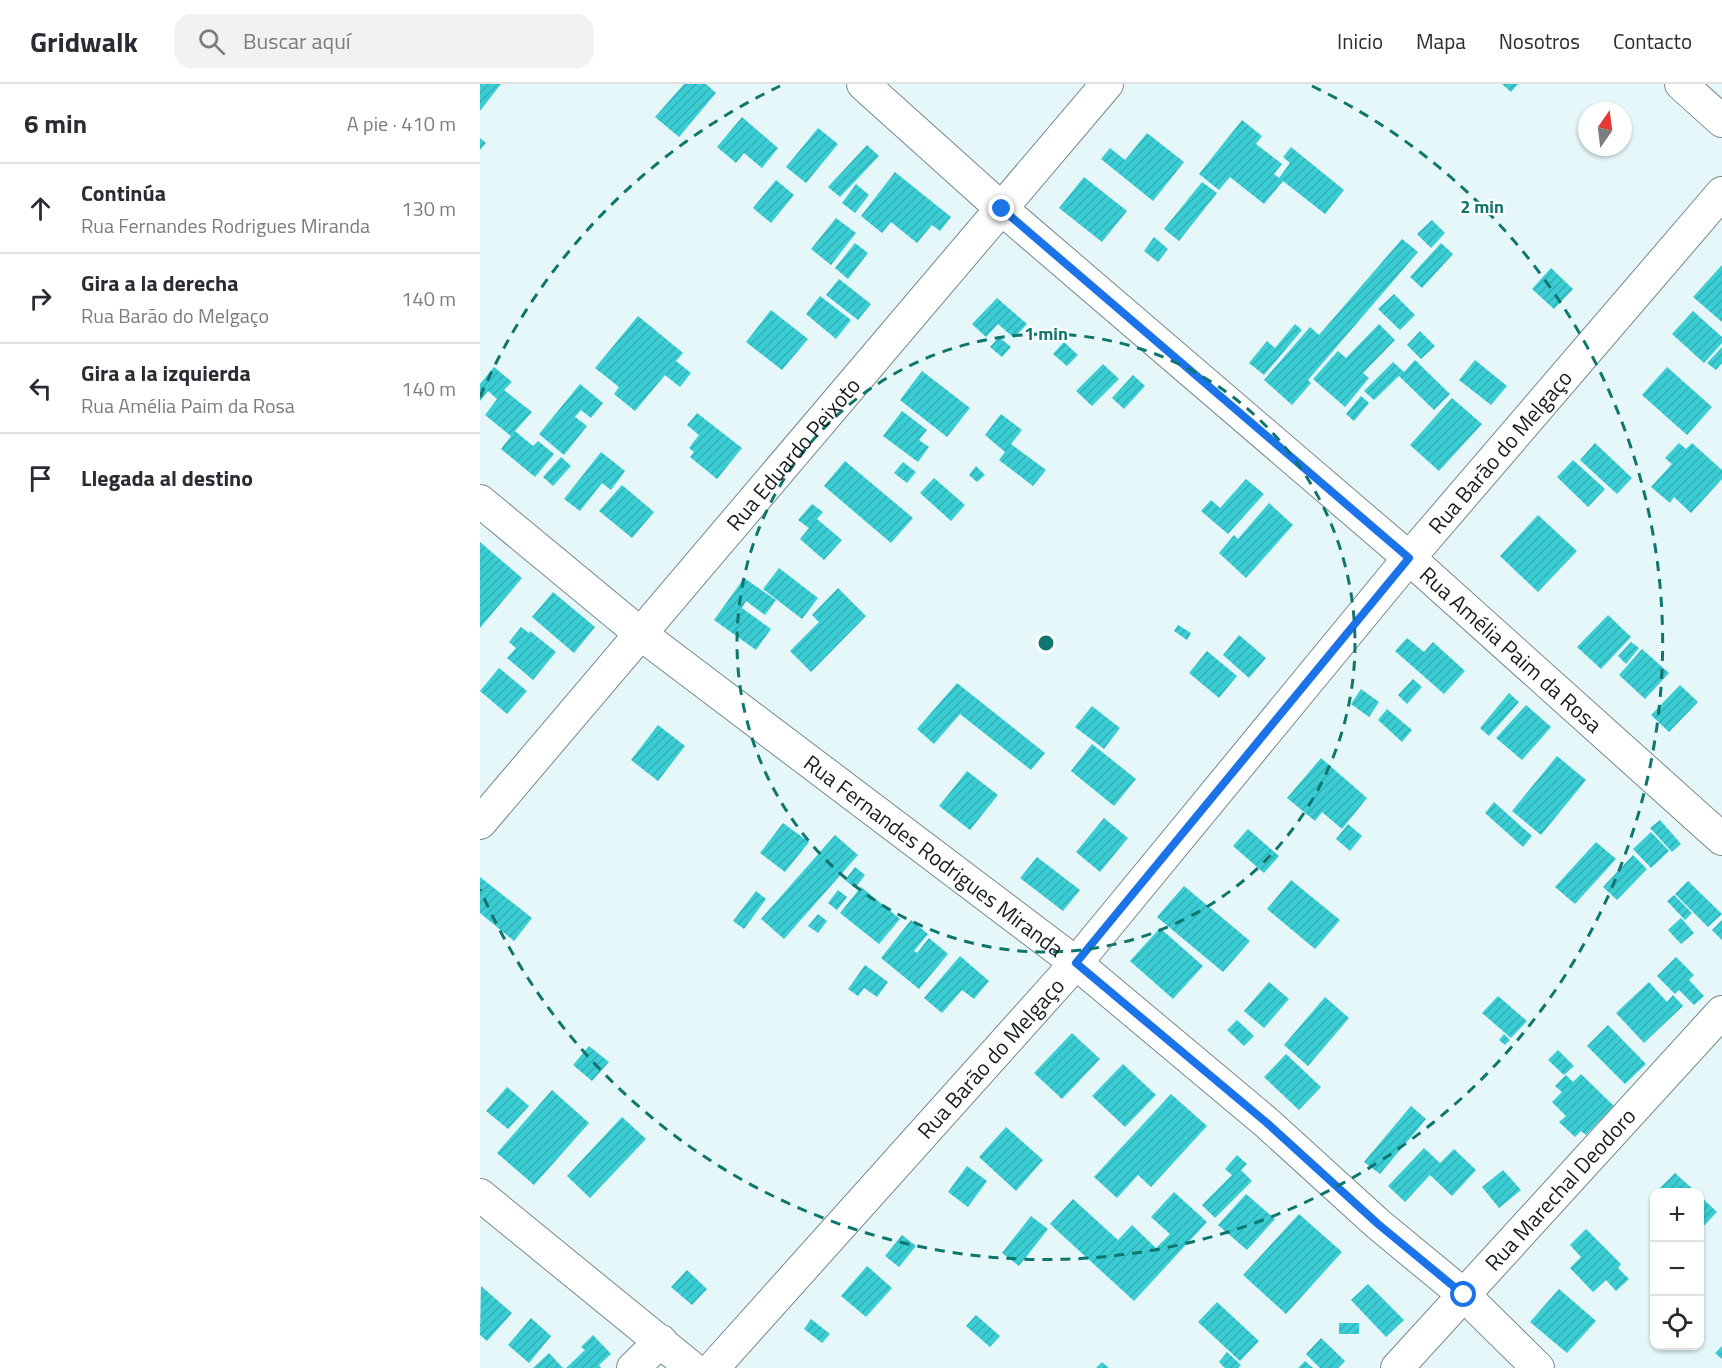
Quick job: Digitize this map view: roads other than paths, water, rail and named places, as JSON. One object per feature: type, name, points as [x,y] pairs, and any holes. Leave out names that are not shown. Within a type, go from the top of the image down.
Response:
[{"type":"street","name":"Rua Amélia Paim da Rosa","points":[[863,84],[1002,209],[1409,558],[1722,838]]},
{"type":"street","name":"Rua Eduardo Peixoto","points":[[480,823],[642,635],[1107,84]]},
{"type":"street","points":[[1681,84],[1722,121]]},
{"type":"street","name":"Rua Barão do Melgaço","points":[[713,1368],[1076,963],[1409,558],[1722,193]]},
{"type":"street","name":"Rua Fernandes Rodrigues Miranda","points":[[480,501],[642,635],[1076,963],[1267,1123],[1378,1224],[1464,1295],[1538,1368]]},
{"type":"street","name":"Rua Marechal Deodoro","points":[[1397,1368],[1722,1012]]},
{"type":"street","points":[[480,1195],[692,1368]]},
{"type":"street","points":[[633,1368],[661,1341]]}]
